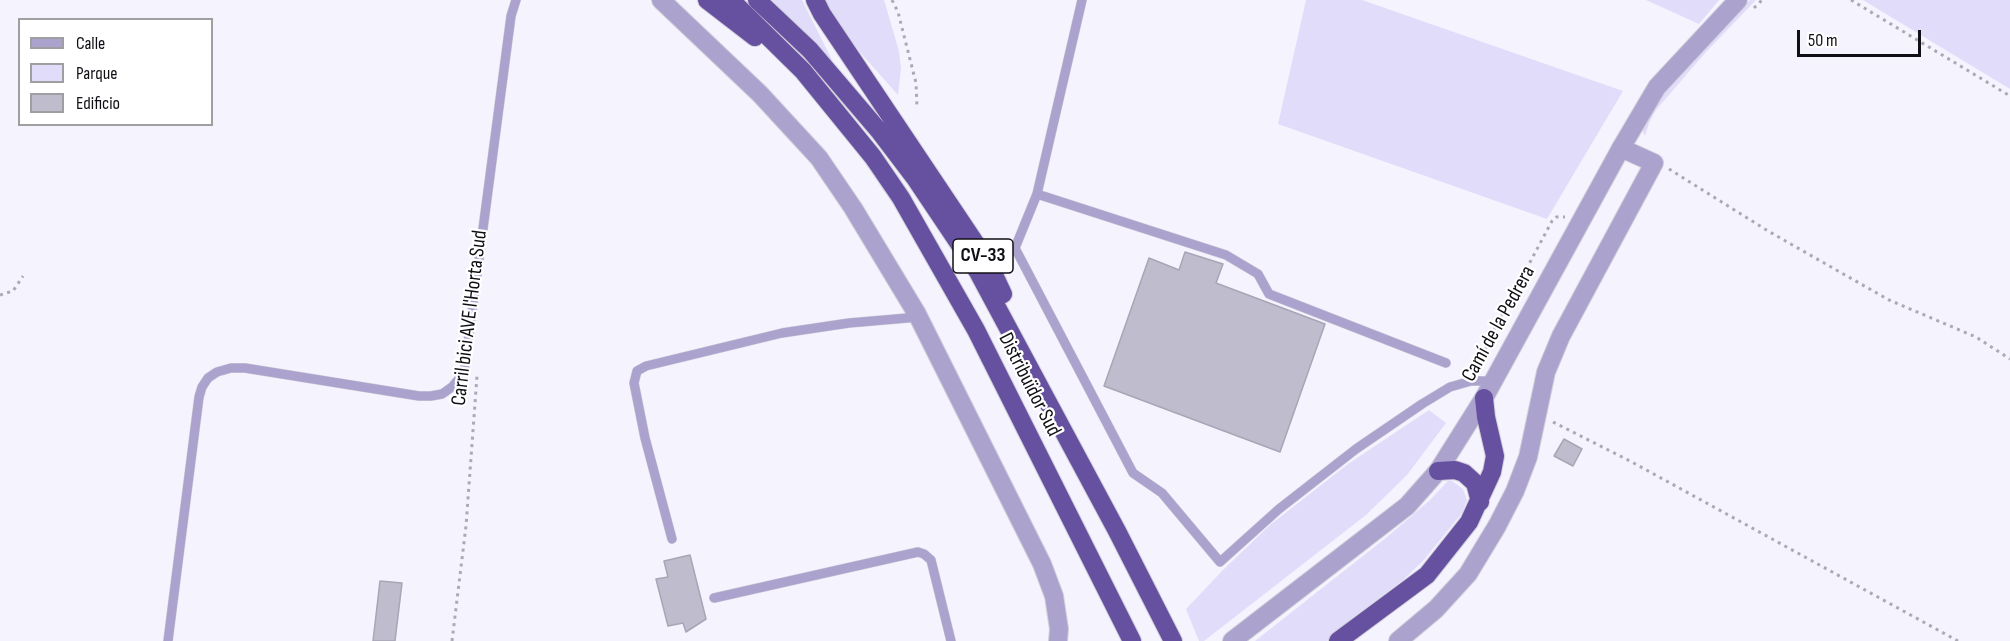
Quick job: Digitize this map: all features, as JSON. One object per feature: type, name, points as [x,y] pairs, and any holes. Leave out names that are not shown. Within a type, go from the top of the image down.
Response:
[{"type":"highway","points":[[707,0],[754,37],[873,157]]},
{"type":"highway","name":"CV-33","points":[[731,0],[803,71],[873,157]]},
{"type":"highway","points":[[757,0],[810,50],[880,132],[915,178],[978,272],[1117,531]]},
{"type":"highway","name":"CV-33","points":[[815,0],[822,14],[988,262],[1117,531],[1173,641]]},
{"type":"highway","name":"Distribuïdor Sud","points":[[873,157],[901,198],[976,330],[1132,641]]},
{"type":"highway","points":[[1338,641],[1427,575],[1469,522],[1492,472],[1495,456],[1484,398]]},
{"type":"highway","points":[[1438,471],[1455,470],[1464,473],[1475,483],[1480,502]]},
{"type":"street","points":[[661,0],[760,93],[819,158],[853,208],[919,317],[1041,564],[1054,596],[1059,629],[1058,641]]},
{"type":"street","name":"Camí de la Pedrera","points":[[1232,641],[1370,537],[1407,506],[1438,471],[1484,398],[1621,148],[1657,87],[1738,0]]},
{"type":"street","points":[[1398,641],[1436,609],[1468,574],[1515,491],[1528,457],[1546,372],[1561,336],[1654,163],[1621,148]]},
{"type":"lane","points":[[168,641],[199,397],[208,378],[217,372],[231,368],[245,368],[425,396],[442,393],[452,387],[464,373],[511,16],[516,0]]},
{"type":"lane","points":[[1082,0],[1037,194],[1015,248],[1133,473],[1162,493],[1220,562],[1279,509],[1339,462],[1422,404],[1450,387],[1472,381],[1493,381]]},
{"type":"lane","points":[[1037,194],[1226,255],[1258,274],[1269,294],[1446,363]]},
{"type":"lane","points":[[672,539],[645,438],[634,383],[637,371],[646,366],[782,333],[849,323],[919,317]]},
{"type":"lane","points":[[714,598],[918,552],[931,560],[951,641]]},
{"type":"path","points":[[892,0],[898,12],[916,83],[917,108]]},
{"type":"path","points":[[1851,0],[2010,96]]},
{"type":"path","points":[[1654,163],[1660,164],[1768,231],[1889,300],[1976,338],[2010,359]]},
{"type":"path","points":[[1478,365],[1552,221],[1557,217],[1569,219]]},
{"type":"path","points":[[0,295],[13,291],[23,276]]},
{"type":"path","name":"Carril bici AVE l'Horta Sud","points":[[453,641],[466,526],[478,374]]},
{"type":"path","points":[[1538,414],[1640,466],[1958,641]]},
{"type":"green space","points":[[769,0],[802,0],[836,68]]},
{"type":"green space","points":[[825,0],[884,0],[899,51],[901,69],[898,95],[850,41]]},
{"type":"green space","points":[[1306,0],[1362,0],[1623,91],[1547,219],[1278,124]]},
{"type":"green space","points":[[1646,0],[1719,0],[1699,24]]},
{"type":"green space","points":[[1750,0],[1756,0],[1706,52],[1656,110],[1645,136],[1642,130],[1644,119],[1669,87]]},
{"type":"green space","points":[[1863,0],[2010,0],[2010,89]]},
{"type":"green space","points":[[1429,410],[1446,423],[1407,475],[1366,515],[1204,641],[1199,641],[1186,609],[1223,570],[1270,525],[1348,464]]},
{"type":"green space","points":[[1448,481],[1452,481],[1463,489],[1467,500],[1462,513],[1423,561],[1403,580],[1351,619],[1327,641],[1255,641],[1387,537],[1430,500]]},
{"type":"building","points":[[1185,252],[1223,264],[1216,283],[1325,324],[1280,452],[1104,386],[1149,258],[1179,270]]},
{"type":"building","points":[[1564,439],[1582,449],[1573,466],[1554,456]]},
{"type":"building","points":[[690,555],[706,619],[686,632],[683,623],[668,626],[656,579],[668,577],[664,561]]},
{"type":"building","points":[[380,581],[402,583],[395,641],[373,641]]}]
